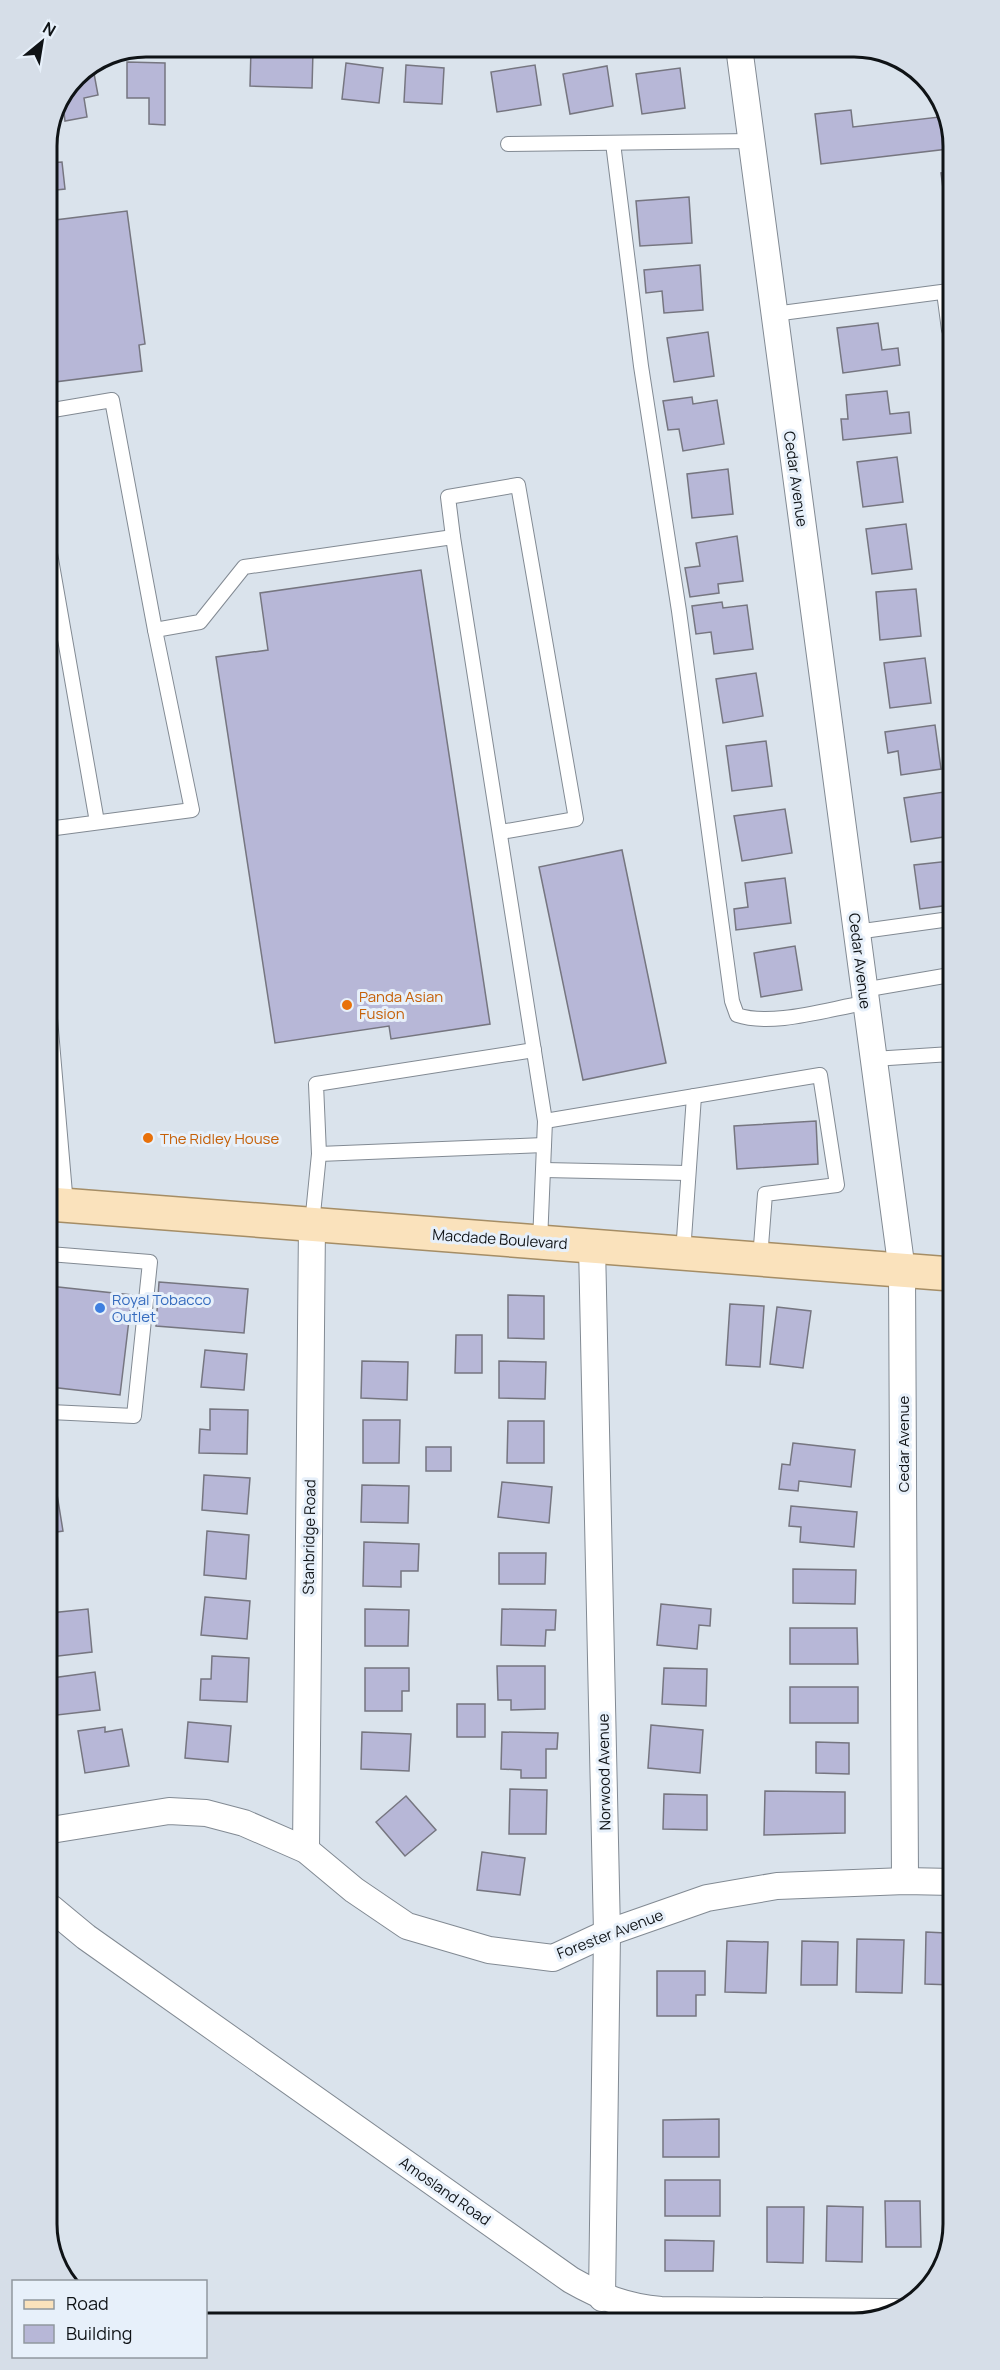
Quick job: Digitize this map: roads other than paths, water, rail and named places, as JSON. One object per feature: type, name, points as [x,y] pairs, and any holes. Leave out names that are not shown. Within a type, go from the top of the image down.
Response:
[{"type":"main road","name":"Macdade Boulevard","points":[[58,1204],[943,1273]]},
{"type":"street","name":"Cedar Avenue","points":[[740,57],[902,1270],[905,1881]]},
{"type":"street","name":"Stanbridge Road","points":[[306,1850],[312,1224]]},
{"type":"street","name":"Norwood Avenue","points":[[592,1246],[608,1933],[602,2298]]},
{"type":"street","name":"Forester Avenue","points":[[57,1829],[169,1811],[206,1813],[244,1823],[306,1850],[354,1890],[407,1926],[489,1950],[554,1958],[608,1933],[707,1898],[777,1886],[943,1882]]},
{"type":"street","name":"Amosland Road","points":[[57,1913],[95,1944],[562,2273],[602,2298],[631,2307],[661,2310],[867,2312]]},
{"type":"lane","points":[[508,144],[752,141]]},
{"type":"lane","points":[[613,143],[641,366],[679,611],[732,1001],[737,1015],[748,1019],[770,1019],[943,977]]},
{"type":"lane","points":[[774,314],[943,292]]},
{"type":"lane","points":[[57,409],[112,400],[155,630],[192,810],[57,828]]},
{"type":"lane","points":[[501,832],[576,819],[518,485],[448,497],[545,1121],[540,1242]]},
{"type":"lane","points":[[155,630],[200,622],[244,567],[453,537]]},
{"type":"lane","points":[[57,593],[97,822]]},
{"type":"lane","points":[[856,932],[943,920]]},
{"type":"lane","points":[[312,1224],[319,1154],[316,1084],[534,1050]]},
{"type":"lane","points":[[873,1059],[943,1055]]},
{"type":"lane","points":[[545,1121],[820,1075],[837,1185],[765,1194],[760,1259]]},
{"type":"lane","points":[[683,1253],[694,1096]]},
{"type":"lane","points":[[319,1154],[544,1145]]},
{"type":"lane","points":[[544,1170],[687,1173]]},
{"type":"lane","points":[[57,1182],[58,1204]]},
{"type":"lane","points":[[57,1255],[150,1262],[134,1416],[57,1412]]},
{"type":"place","name":"Panda Asian Fusion","points":[[347,1005]]},
{"type":"place","name":"The Ridley House","points":[[148,1138]]},
{"type":"place","name":"Royal Tobacco Outlet","points":[[100,1308]]}]
